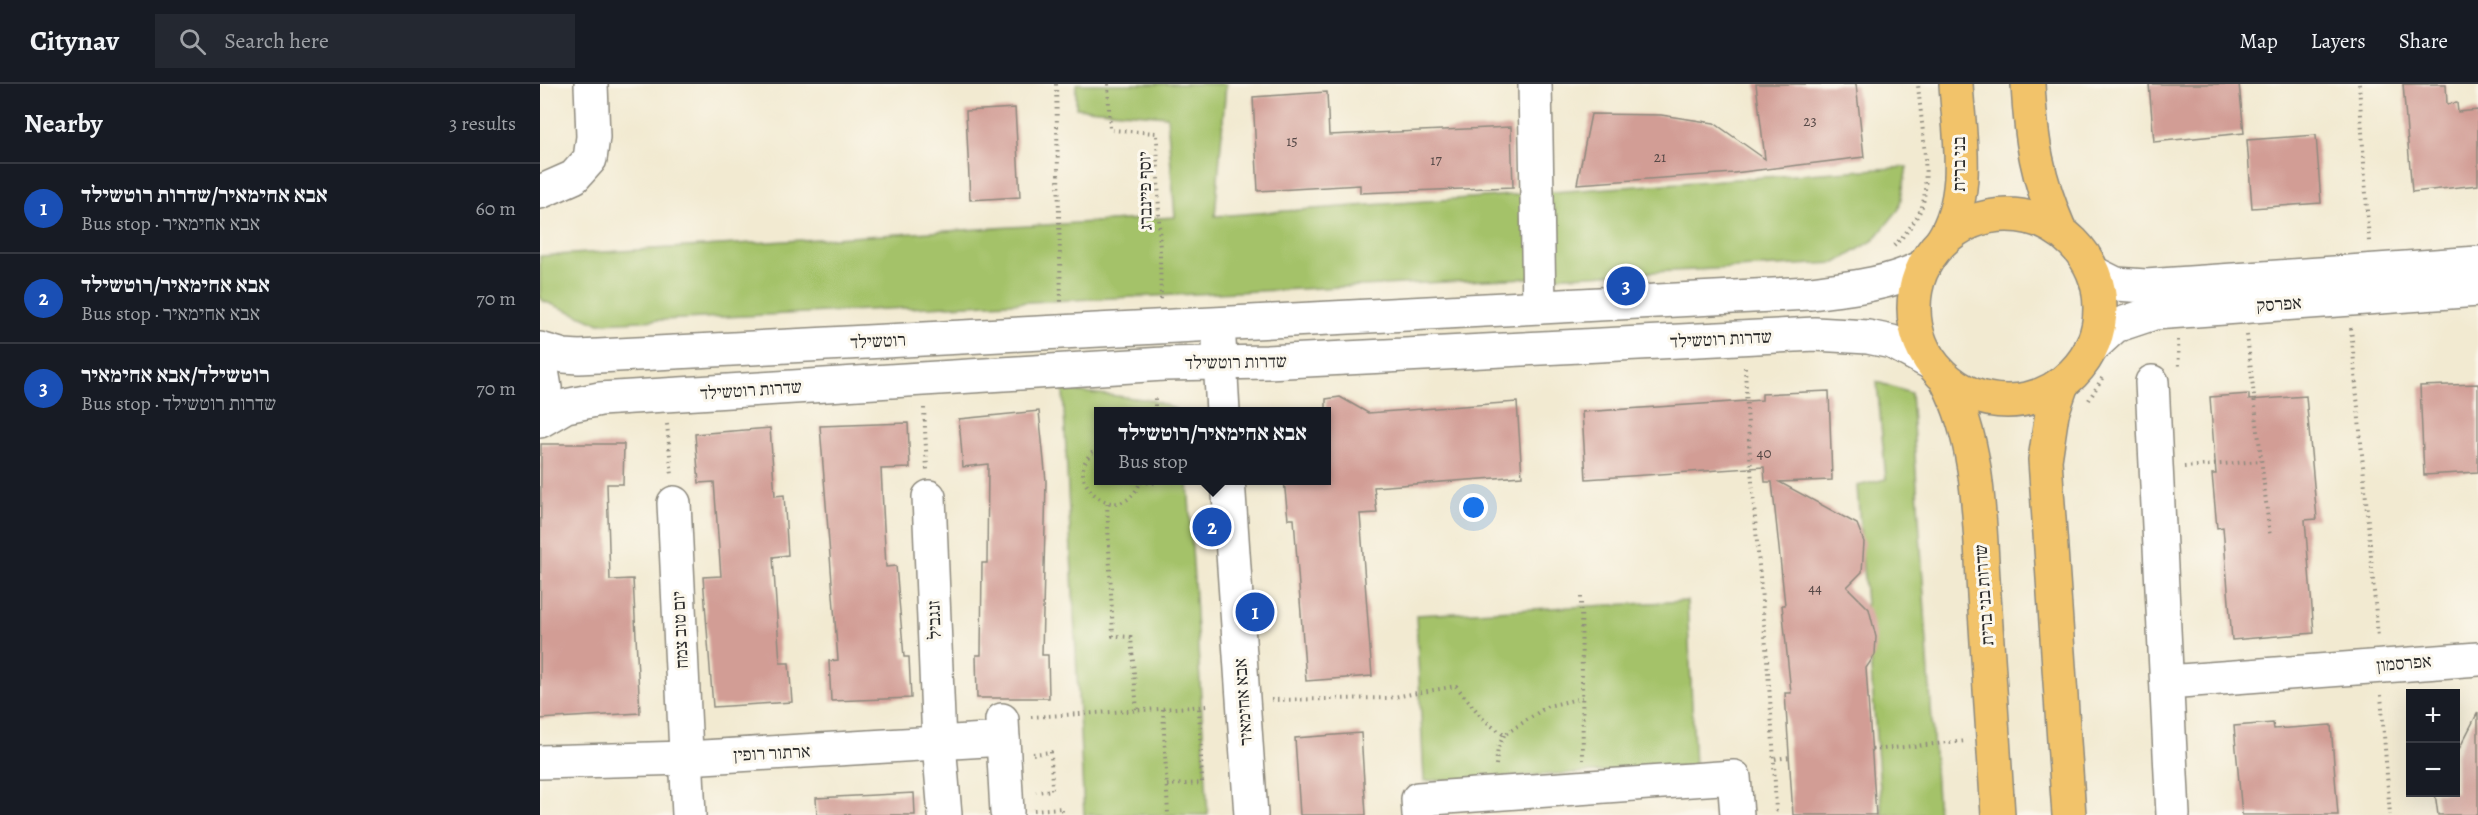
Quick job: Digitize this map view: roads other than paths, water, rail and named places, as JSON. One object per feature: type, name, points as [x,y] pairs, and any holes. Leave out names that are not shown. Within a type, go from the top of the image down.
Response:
[{"type":"main road","name":"בני ברית","points":[[1942,241],[1953,224],[1961,194],[1956,84]]},
{"type":"main road","points":[[2028,84],[2032,145],[2042,189],[2060,231]]},
{"type":"main road","points":[[1999,215],[2031,218],[2060,231],[2085,256],[2094,273],[2101,310],[2091,348],[2079,368],[2062,384],[2040,396],[2016,401],[1999,401],[1968,394],[1939,372],[1918,341],[1913,316],[1914,291],[1923,267],[1942,241],[1968,223],[1999,215]]},
{"type":"main road","name":"שדרות בני ברית","points":[[1939,372],[1957,400],[1969,435],[1977,493],[1998,815]]},
{"type":"main road","points":[[2062,384],[2052,413],[2045,460],[2069,815]]},
{"type":"street","points":[[540,192],[574,177],[590,159],[593,136],[591,84]]},
{"type":"street","points":[[1535,84],[1539,307]]},
{"type":"street","name":"אפרסק","points":[[2094,273],[2116,284],[2146,286],[2478,263]]},
{"type":"street","points":[[1223,407],[1218,324],[1821,292],[1872,286],[1898,279],[1923,267]]},
{"type":"street","name":"אפרסק","points":[[2091,348],[2115,326],[2154,313],[2478,290]]},
{"type":"street","name":"רוטשילד","points":[[540,348],[579,357],[1218,324]]},
{"type":"street","name":"שדרות רוטשילד","points":[[540,421],[566,406],[600,399],[1164,364],[1815,334],[1892,342],[1939,372]]},
{"type":"street","points":[[540,358],[545,388],[540,409]]},
{"type":"street","points":[[2152,382],[2173,815]]},
{"type":"street","name":"אבא אחימאיר","points":[[1228,485],[1251,815]]},
{"type":"street","name":"זנגביל","points":[[929,497],[939,743],[945,815]]},
{"type":"street","name":"יום טוב צמח","points":[[674,503],[689,815]]},
{"type":"street","name":"אפרסמון","points":[[2167,682],[2330,668],[2478,659]]},
{"type":"street","name":"ארתור רופין","points":[[540,762],[686,758],[939,743],[1014,733],[1020,805]]},
{"type":"street","points":[[1419,815],[1418,799],[1734,777],[1737,815]]},
{"type":"place","name":"רוטשילד/אבא אחימאיר","points":[[1626,286]]},
{"type":"place","name":"אבא אחימאיר/רוטשילד","points":[[1212,527]]},
{"type":"place","name":"אבא אחימאיר/שדרות רוטשילד","points":[[1255,612]]}]
